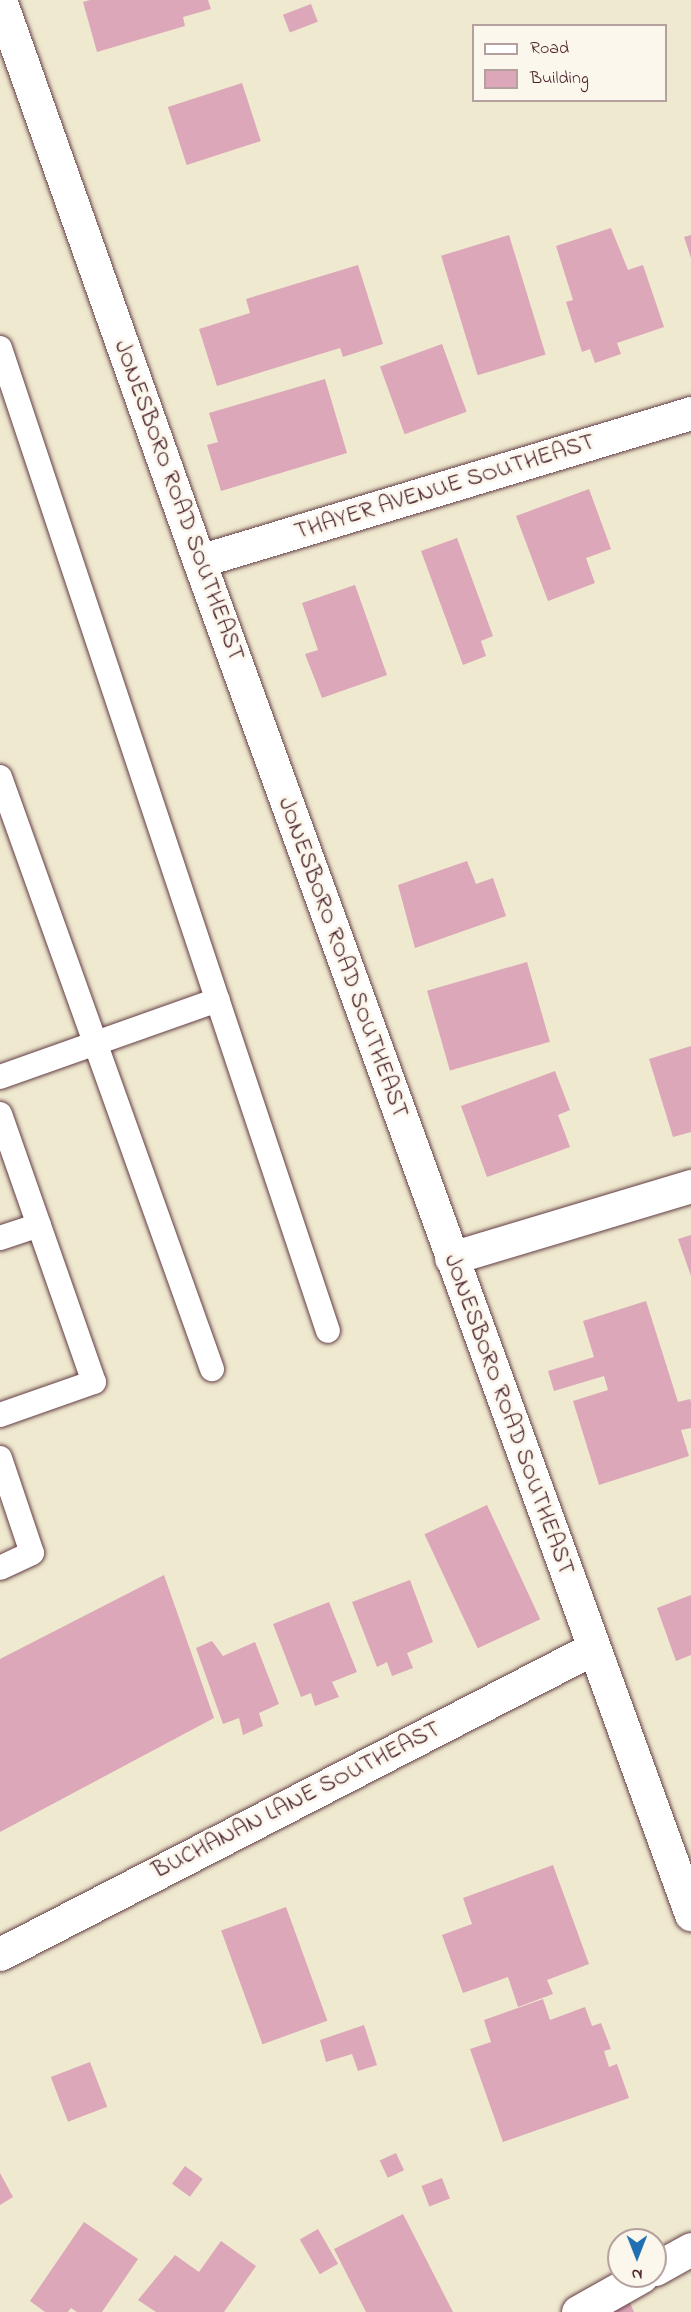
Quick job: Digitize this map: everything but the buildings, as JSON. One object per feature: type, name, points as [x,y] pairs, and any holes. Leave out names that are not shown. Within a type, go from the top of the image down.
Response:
[{"type":"main road","name":"JONESBORO ROAD SOUTHEAST","points":[[0,0],[199,561],[691,1914]]},
{"type":"main road","name":"THAYER AVENUE SOUTHEAST","points":[[199,561],[691,413]]},
{"type":"main road","points":[[451,1258],[691,1186]]},
{"type":"main road","name":"BUCHANAN LANE SOUTHEAST","points":[[0,1954],[594,1648]]},
{"type":"main road","points":[[667,2262],[691,2249]]},
{"type":"main road","points":[[578,2312],[621,2288]]},
{"type":"lane","points":[[0,348],[328,1331]]},
{"type":"lane","points":[[0,777],[212,1370]]},
{"type":"lane","points":[[0,1077],[218,1000]]},
{"type":"lane","points":[[0,1114],[94,1382],[0,1415]]},
{"type":"lane","points":[[0,1238],[39,1225]]},
{"type":"lane","points":[[0,1458],[32,1553],[0,1568]]}]
